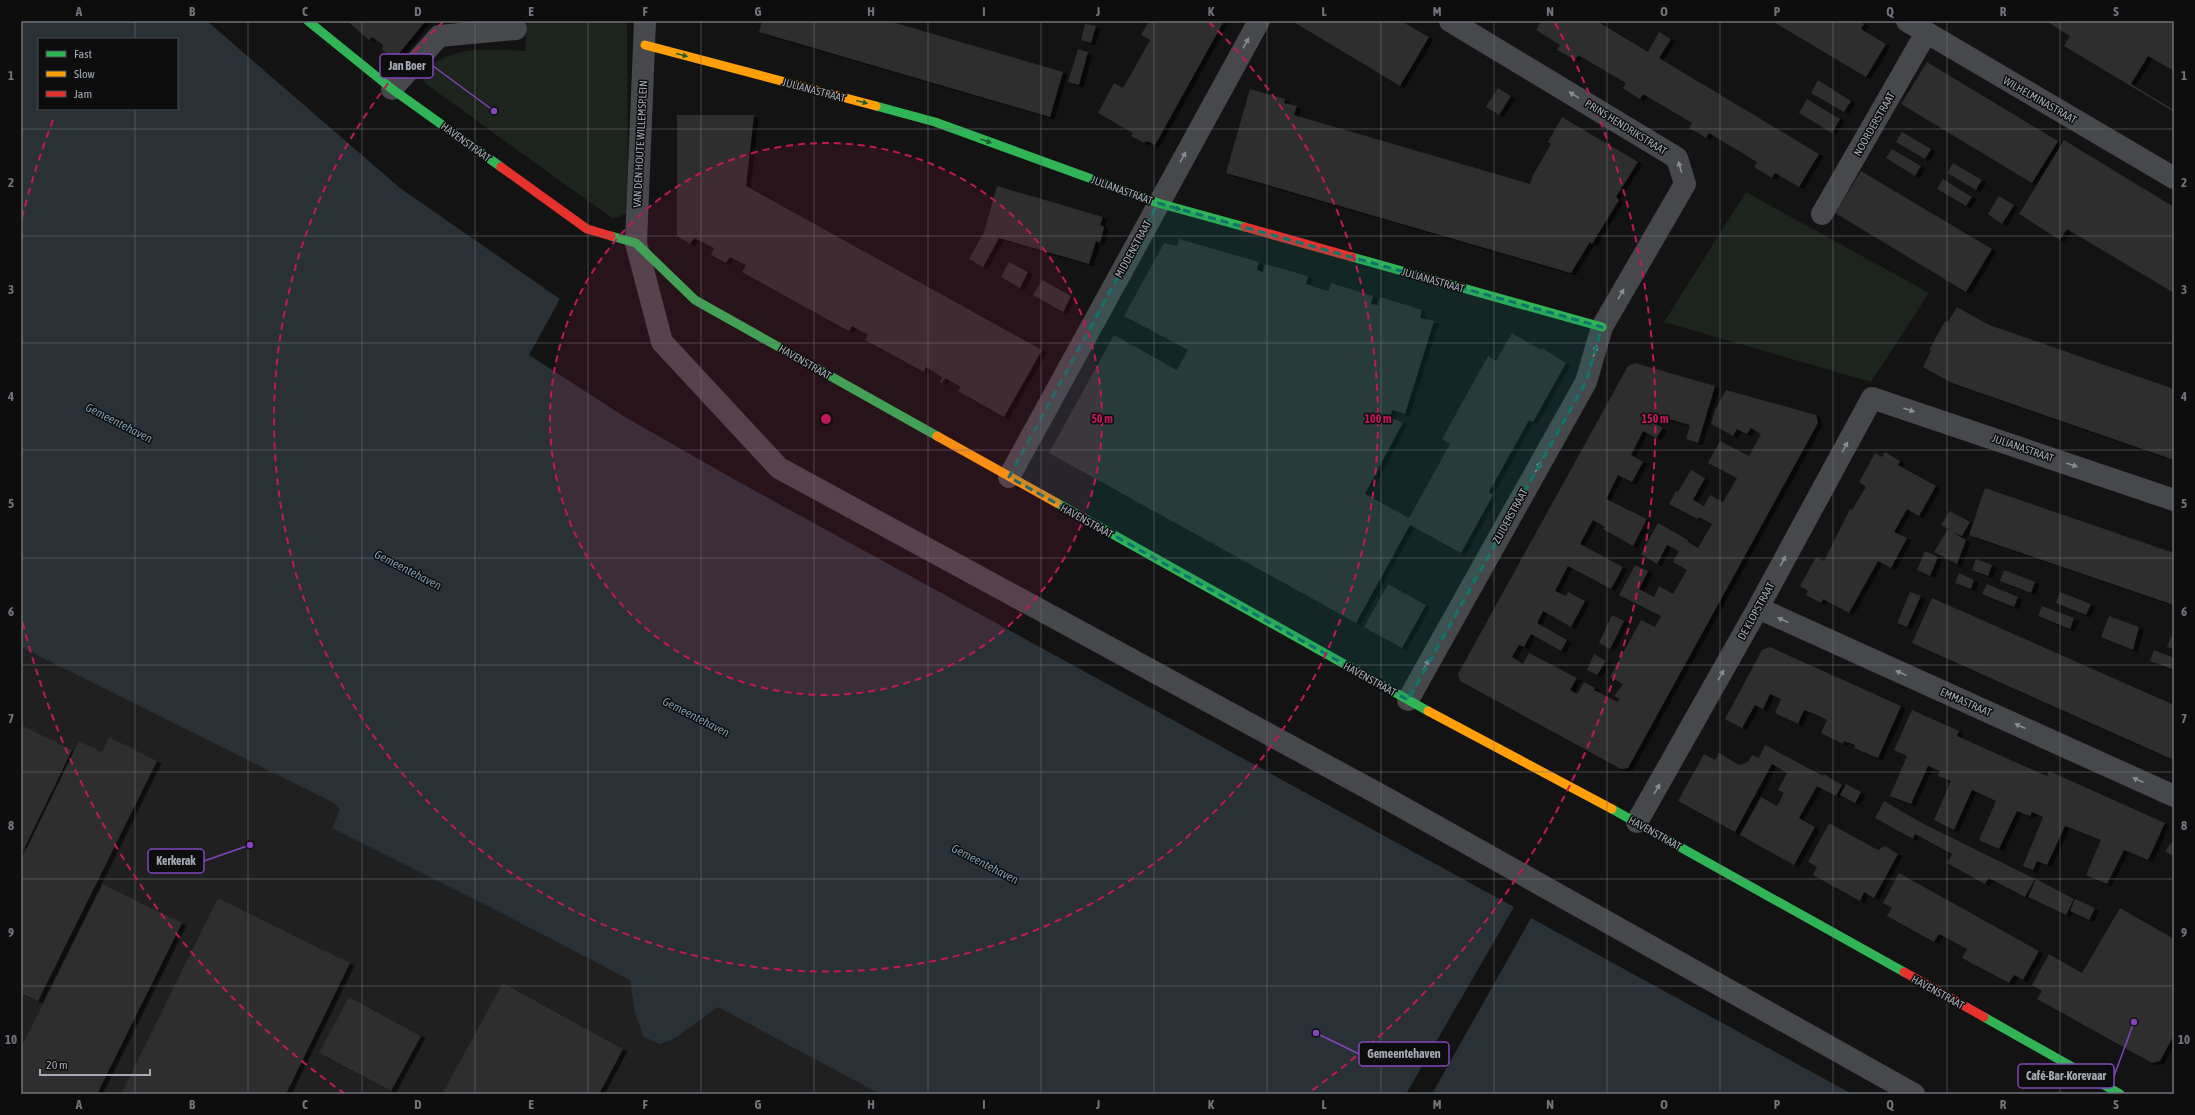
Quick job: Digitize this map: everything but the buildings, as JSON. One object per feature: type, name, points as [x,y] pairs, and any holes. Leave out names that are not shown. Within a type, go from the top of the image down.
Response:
[{"type":"street","name":"HAVENSTRAAT","points":[[308,21],[392,89],[587,229],[636,243],[695,300],[1008,478],[1408,700],[1637,822],[2120,1094]]},
{"type":"street","name":"VAN DEN HOUTE WILLEMSPLEIN","points":[[636,243],[645,21]]},
{"type":"street","name":"MIDDENSTRAAT","points":[[1008,478],[1258,21]]},
{"type":"street","name":"PRINS HENDRIKSTRAAT","points":[[1450,21],[1677,158],[1685,184],[1602,328]]},
{"type":"street","name":"WILHELMINASTRAAT","points":[[1906,21],[2174,178]]},
{"type":"street","points":[[392,89],[439,36],[516,29]]},
{"type":"street","name":"NOORDERSTRAAT","points":[[1822,214],[1926,33]]},
{"type":"street","name":"JULIANASTRAAT","points":[[645,45],[935,122],[1158,203],[1602,328]]},
{"type":"street","points":[[636,243],[662,342],[779,468],[1386,798],[1914,1094]]},
{"type":"street","name":"ZUIDERSTRAAT","points":[[1408,700],[1586,382],[1602,328]]},
{"type":"street","name":"JULIANASTRAAT","points":[[1872,398],[2174,500]]},
{"type":"street","name":"DE KLOPSTRAAT","points":[[1637,822],[1758,608],[1872,398]]},
{"type":"street","name":"EMMASTRAAT","points":[[1758,608],[2174,796]]},
{"type":"highlighted area","points":[[1158,203],[1602,327],[1586,382],[1408,700],[1009,477]]},
{"type":"shaded area","points":[[527,21],[627,21],[628,213],[613,219],[426,84],[421,77],[430,66],[454,54],[483,50],[525,51]]},
{"type":"shaded area","points":[[1746,192],[1929,293],[1871,382],[1664,322]]},
{"type":"shaded area","points":[[21,597],[936,1094],[21,1094]]},
{"type":"water","points":[[21,21],[207,21],[400,188],[560,299],[529,355],[625,417],[737,481],[1514,907],[1406,1094],[880,1094],[718,1007],[672,1040],[660,1044],[644,1037],[635,1013],[630,980],[490,907],[332,828],[340,810],[334,803],[21,647]]},
{"type":"water","points":[[1531,918],[1852,1094],[1432,1094]]},
{"type":"traffic: fast","points":[[308,21],[392,89],[501,167]]},
{"type":"traffic: fast","points":[[876,106],[935,122],[1158,203],[1245,227]]},
{"type":"traffic: fast","points":[[611,236],[636,243],[695,300],[937,436]]},
{"type":"traffic: fast","points":[[1352,257],[1602,327]]},
{"type":"traffic: fast","points":[[1057,503],[1428,711]]},
{"type":"traffic: fast","points":[[1612,809],[1904,972]]},
{"type":"traffic: fast","points":[[1984,1017],[2120,1094]]},
{"type":"traffic: slow","points":[[645,45],[876,106]]},
{"type":"traffic: slow","points":[[937,436],[1057,503]]},
{"type":"traffic: slow","points":[[1428,711],[1612,809]]},
{"type":"traffic: jam","points":[[501,167],[587,229],[611,236]]},
{"type":"traffic: jam","points":[[1245,227],[1352,257]]},
{"type":"traffic: jam","points":[[1904,972],[1984,1017]]},
{"type":"place","name":"Jan Boer","points":[[494,111]]},
{"type":"place","name":"Kerkerak","points":[[250,845]]},
{"type":"place","name":"Café-Bar-Korevaar","points":[[2134,1022]]},
{"type":"place","name":"Gemeentehaven","points":[[1316,1033]]}]
